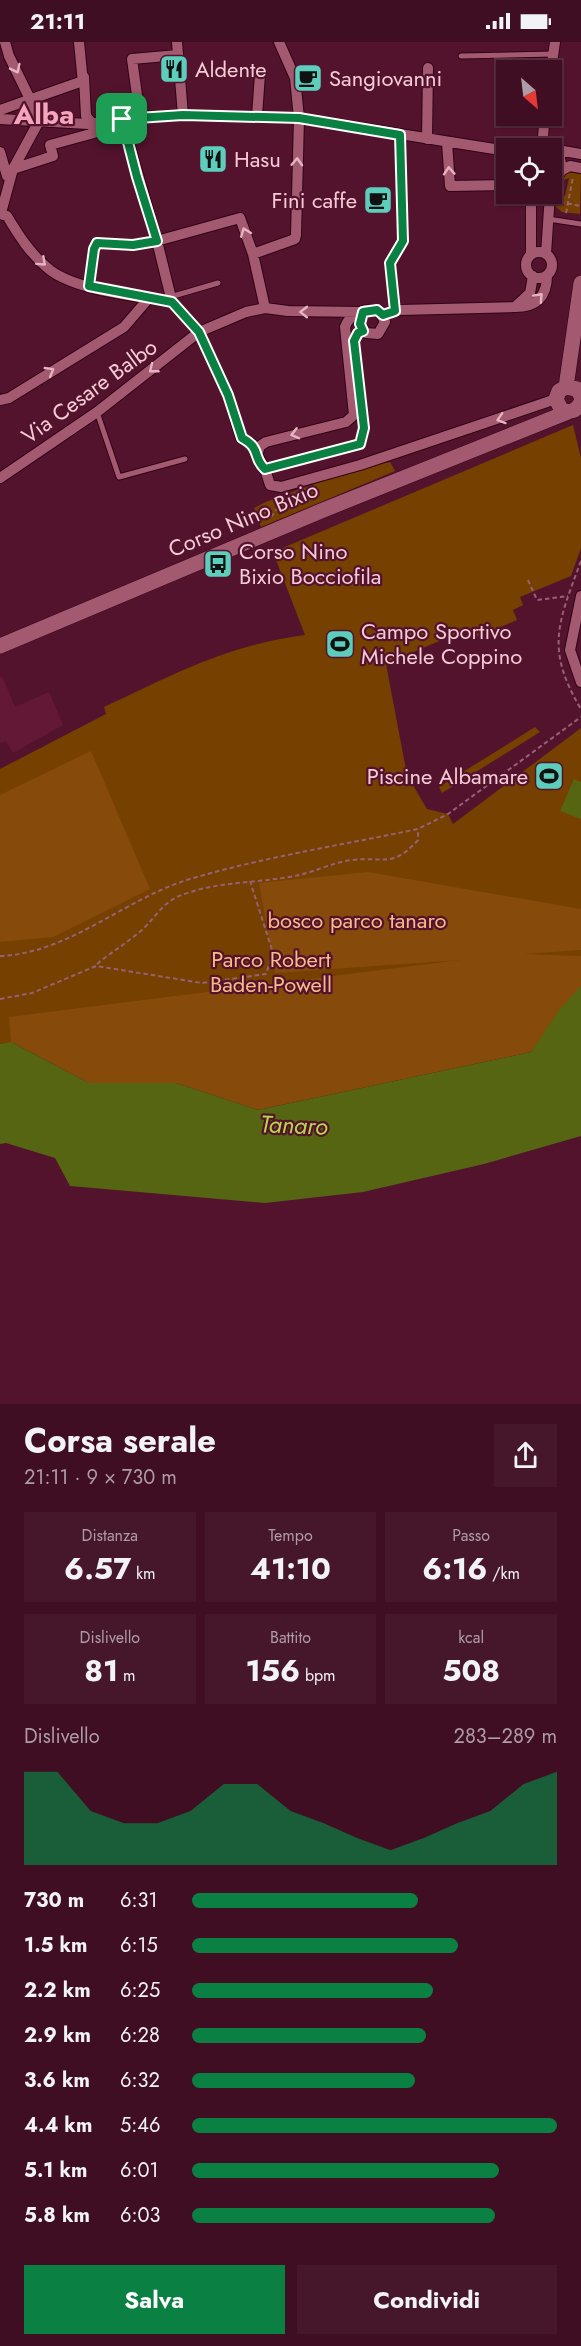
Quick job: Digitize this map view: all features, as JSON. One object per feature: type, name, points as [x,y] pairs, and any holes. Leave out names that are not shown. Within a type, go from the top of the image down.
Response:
[{"type":"main road","points":[[556,399],[561,409],[578,404],[574,387],[566,387],[581,283]]},
{"type":"main road","name":"Corso Nino Bixio","points":[[505,438],[534,418],[556,399],[559,391],[566,387]]},
{"type":"main road","name":"Corso Nino Bixio","points":[[0,646],[270,532],[505,438],[578,404]]},
{"type":"street","points":[[6,42],[9,56],[39,121]]},
{"type":"street","points":[[78,42],[82,81]]},
{"type":"street","points":[[177,42],[183,115]]},
{"type":"street","points":[[254,254],[295,239],[296,235],[299,118],[295,78],[279,42]]},
{"type":"street","points":[[553,60],[555,42]]},
{"type":"street","points":[[140,117],[132,59],[178,56]]},
{"type":"street","points":[[427,139],[428,68]]},
{"type":"street","points":[[258,116],[260,74]]},
{"type":"street","points":[[0,110],[29,96],[82,81],[84,77],[86,116],[94,133],[50,145],[52,156],[13,169]]},
{"type":"street","points":[[0,119],[90,123],[183,115],[299,118],[496,149]]},
{"type":"street","points":[[122,119],[171,299],[199,332],[228,395],[242,438],[252,444],[257,451],[258,461],[265,469],[270,485],[280,487],[360,465],[556,399]]},
{"type":"street","points":[[0,152],[7,176],[39,121]]},
{"type":"street","points":[[395,311],[390,263],[403,241],[400,135]]},
{"type":"street","points":[[447,142],[450,186],[496,185]]},
{"type":"street","points":[[562,151],[581,154]]},
{"type":"street","points":[[562,170],[578,167]]},
{"type":"street","points":[[13,169],[3,214],[22,242],[50,270],[89,286],[149,298],[171,299]]},
{"type":"street","points":[[514,307],[530,292],[533,276],[526,264],[531,255],[531,204]]},
{"type":"street","points":[[383,315],[395,311],[514,307],[532,304],[541,298],[545,292],[547,275],[552,267],[546,254],[549,204]]},
{"type":"street","points":[[89,286],[94,249],[97,243],[133,245],[157,241],[240,218],[254,254],[265,308],[288,311],[363,312],[377,310],[383,315],[385,322],[381,332],[370,335],[363,331],[360,324],[363,312]]},
{"type":"street","points":[[531,255],[546,254]]},
{"type":"street","points":[[533,276],[547,275]]},
{"type":"street","points":[[0,400],[9,398],[124,327],[149,298]]},
{"type":"street","name":"Via Cesare Balbo","points":[[0,478],[97,412],[199,332],[246,312],[265,308]]},
{"type":"street","points":[[257,451],[266,442],[351,419],[354,407],[345,327],[351,316],[363,312]]},
{"type":"street","points":[[265,469],[360,444],[364,428],[354,341],[358,333],[363,331]]},
{"type":"street","points":[[581,596],[570,650],[581,682]]},
{"type":"lane","points":[[461,56],[554,54]]},
{"type":"lane","points":[[548,219],[581,224]]},
{"type":"lane","points":[[171,299],[218,283]]},
{"type":"lane","points":[[97,412],[119,477],[185,459]]},
{"type":"path","points":[[566,213],[578,167]]},
{"type":"path","points":[[270,532],[267,523],[279,506],[314,489]]},
{"type":"path","points":[[528,580],[537,600],[568,596]]},
{"type":"path","points":[[0,956],[31,951],[65,939],[149,894],[189,879],[418,830],[448,814],[581,717]]},
{"type":"path","points":[[0,999],[32,993],[96,966],[111,952],[138,934],[163,906],[175,898],[197,890],[298,876],[352,860],[381,862],[407,853],[418,840],[418,830]]},
{"type":"path","points":[[96,966],[202,983],[266,974],[273,952],[250,881]]},
{"type":"shaded area","points":[[2,676],[15,707],[49,692],[63,725],[13,753],[6,741],[0,743],[0,677]]},
{"type":"green space","points":[[569,172],[581,174],[580,214],[562,212],[556,207],[557,204],[562,204],[562,197],[565,196],[569,178],[562,181],[562,176]]},
{"type":"green space","points":[[573,425],[581,458],[581,548],[571,576],[520,597],[523,605],[513,610],[517,620],[471,639],[467,629],[386,664],[407,775],[427,809],[448,814],[453,824],[581,728],[581,991],[0,1044],[0,769],[106,714],[104,707],[178,672],[226,653],[305,635],[273,552]]},
{"type":"green space","points":[[390,462],[395,471],[261,527],[254,508],[361,467]]},
{"type":"green space","points":[[535,727],[540,732],[442,793],[439,787]]},
{"type":"green space","points":[[91,751],[150,889],[53,937],[0,942],[0,795]]},
{"type":"green space","name":"bosco parco tanaro","points":[[368,872],[581,909],[581,950],[524,954],[581,956],[581,991],[531,1052],[258,1110],[176,1083],[89,1083],[11,1042],[9,1017],[460,960],[275,973],[259,883]]},
{"type":"water","points":[[574,779],[581,782],[581,819],[560,811]]},
{"type":"water","name":"Tanaro","points":[[581,986],[581,1136],[484,1164],[363,1192],[265,1203],[70,1186],[55,1158],[6,1143],[0,1144],[0,1044],[11,1042],[89,1083],[176,1083],[258,1110],[531,1052],[559,1010]]},
{"type":"place","name":"Aldente","points":[[174,69]]},
{"type":"place","name":"Sangiovanni","points":[[308,78]]},
{"type":"place","name":"Hasu","points":[[213,159]]},
{"type":"place","name":"Fini caffe","points":[[378,200]]},
{"type":"place","name":"Corso Nino Bixio Bocciofila","points":[[218,564]]},
{"type":"place","name":"Campo Sportivo Michele Coppino","points":[[340,644]]},
{"type":"place","name":"Piscine Albamare","points":[[549,776]]},
{"type":"district","name":"Alba","points":[[44,114]]},
{"type":"route","points":[[183,115],[299,118],[400,135],[403,241],[390,263],[395,311],[383,315],[377,310],[363,312],[360,324],[363,331],[358,333],[354,341],[363,406],[364,428],[360,444],[265,469],[258,461],[257,451],[252,444],[242,438],[228,395],[199,332],[172,302],[89,286],[94,249],[97,243],[133,245],[157,241],[122,119],[183,115]]},
{"type":"park label","name":"Parco Robert Baden-Powell","points":[[271,972]]}]
